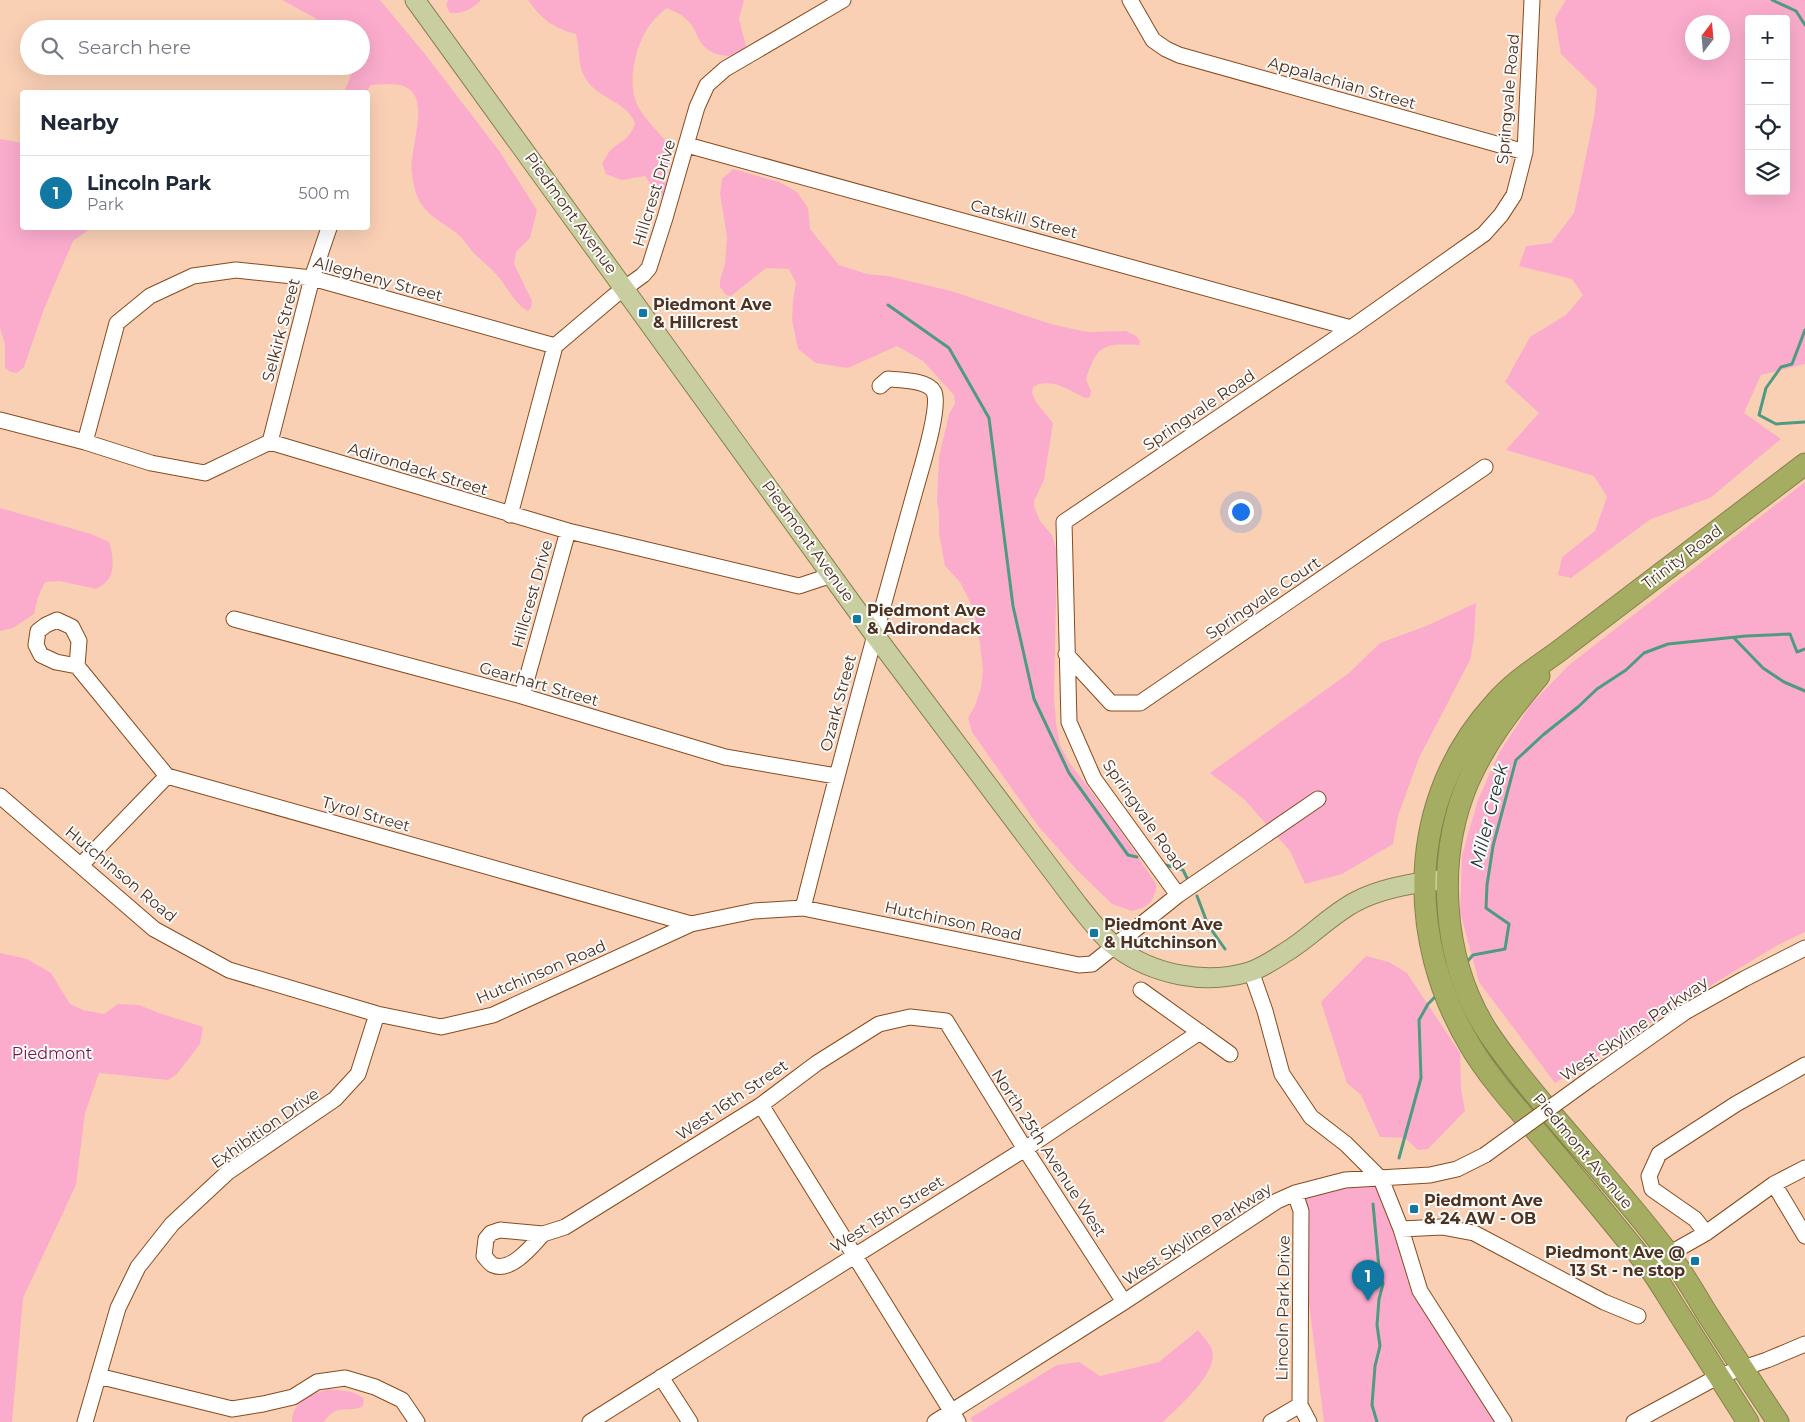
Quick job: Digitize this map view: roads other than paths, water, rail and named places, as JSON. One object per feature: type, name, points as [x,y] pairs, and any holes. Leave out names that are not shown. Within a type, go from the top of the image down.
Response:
[{"type":"highway","name":"Trinity Road","points":[[1424,882],[1428,843],[1438,798],[1468,736],[1496,702],[1510,688],[1805,464]]},
{"type":"highway","name":"Trinity Road","points":[[1447,880],[1451,846],[1460,805],[1479,761],[1510,712],[1560,651]]},
{"type":"highway","name":"Piedmont Avenue","points":[[1447,880],[1449,917],[1460,969],[1474,1006],[1487,1030],[1526,1084],[1669,1254],[1778,1422]]},
{"type":"highway","name":"Piedmont Avenue","points":[[1424,882],[1430,943],[1443,988],[1455,1017],[1472,1048],[1488,1072],[1650,1269],[1748,1422]]},
{"type":"main road","name":"Piedmont Avenue","points":[[415,0],[874,634],[1078,905],[1115,947],[1146,965],[1169,973],[1211,977],[1230,976],[1251,971],[1287,951],[1340,911],[1357,901],[1380,891],[1424,882],[1447,880]]},
{"type":"street","name":"Hillcrest Drive","points":[[555,346],[643,275],[649,268],[697,107],[707,85],[725,69],[844,0]]},
{"type":"street","name":"Appalachian Street","points":[[1130,0],[1153,40],[1179,55],[1525,152]]},
{"type":"street","name":"Springvale Road","points":[[1178,895],[1094,779],[1069,722],[1064,522],[1351,328],[1484,234],[1502,215],[1514,194],[1525,152],[1532,0]]},
{"type":"street","name":"Catskill Street","points":[[687,145],[1351,328]]},
{"type":"street","name":"Selkirk Street","points":[[270,442],[312,278],[328,230]]},
{"type":"street","name":"Allegheny Street","points":[[85,442],[118,323],[150,296],[193,276],[236,270],[312,278],[555,346]]},
{"type":"street","points":[[510,515],[555,346]]},
{"type":"street","name":"Ozark Street","points":[[803,908],[874,634],[925,455],[935,408],[934,392],[930,386],[915,381],[888,379],[880,386]]},
{"type":"street","points":[[0,420],[85,442],[151,463],[205,473],[270,442]]},
{"type":"street","name":"Adirondack Street","points":[[270,442],[568,531],[799,586],[832,574]]},
{"type":"street","name":"Springvale Court","points":[[1066,654],[1111,703],[1140,703],[1485,467]]},
{"type":"street","name":"Hillcrest Drive","points":[[522,696],[568,531]]},
{"type":"street","name":"Gearhart Street","points":[[234,619],[522,696],[725,757],[836,776]]},
{"type":"street","points":[[77,666],[168,776],[81,865]]},
{"type":"street","name":"Tyrol Street","points":[[168,776],[691,924]]},
{"type":"street","name":"Hutchinson Road","points":[[0,796],[154,929],[229,970],[377,1014],[441,1028],[493,1015],[691,924],[754,911],[803,908],[1079,965],[1092,964],[1178,895],[1318,799]]},
{"type":"street","name":"West Skyline Parkway","points":[[935,1422],[954,1417],[1277,1201],[1295,1193],[1345,1180],[1430,1175],[1458,1169],[1485,1155],[1590,1078],[1685,1012],[1805,948]]},
{"type":"street","points":[[1251,971],[1265,1011],[1282,1074],[1311,1117],[1346,1144],[1381,1179],[1401,1229],[1420,1291],[1504,1422]]},
{"type":"street","points":[[1141,990],[1230,1054]]},
{"type":"street","name":"Exhibition Drive","points":[[85,1422],[118,1308],[138,1267],[172,1224],[228,1172],[335,1100],[358,1074],[377,1014]]},
{"type":"street","name":"West 16th Street","points":[[543,1234],[565,1227],[761,1105],[817,1063],[879,1024],[910,1017],[946,1021]]},
{"type":"street","name":"North 25th Avenue West","points":[[946,1021],[1025,1149],[1124,1302]]},
{"type":"street","name":"West 15th Street","points":[[590,1422],[1025,1149],[1200,1032]]},
{"type":"street","points":[[1706,1232],[1695,1219],[1652,1190],[1649,1176],[1659,1154],[1736,1104],[1805,1065]]},
{"type":"street","points":[[761,1105],[954,1417]]},
{"type":"street","points":[[1650,1269],[1669,1254],[1706,1232],[1774,1184],[1805,1168]]},
{"type":"street","points":[[1774,1184],[1805,1236]]},
{"type":"street","name":"Lincoln Park Drive","points":[[1295,1193],[1301,1211],[1300,1404],[1309,1422]]},
{"type":"street","points":[[1401,1229],[1442,1227],[1474,1232],[1604,1302],[1638,1316]]},
{"type":"street","points":[[1634,1422],[1719,1376],[1805,1344]]},
{"type":"street","points":[[98,1376],[232,1409],[293,1397],[317,1382],[345,1378],[375,1387],[402,1400],[417,1422]]},
{"type":"street","points":[[661,1377],[690,1422]]},
{"type":"street","points":[[1271,1422],[1300,1404]]},
{"type":"waterway","name":"Miller Creek","points":[[1772,0],[1796,11],[1805,25]]},
{"type":"waterway","points":[[888,305],[949,348],[989,418],[1013,606],[1034,699],[1069,773],[1128,855],[1137,857]]},
{"type":"waterway","name":"Miller Creek","points":[[1805,330],[1792,364],[1781,367],[1766,388],[1759,415],[1776,424],[1805,422]]},
{"type":"waterway","name":"Miller Creek","points":[[1466,963],[1473,955],[1505,949],[1509,924],[1486,908],[1487,885],[1493,846],[1516,760],[1597,689],[1626,670],[1644,653],[1668,644],[1746,636],[1790,634],[1797,652],[1805,649]]},
{"type":"waterway","points":[[1734,638],[1763,668],[1784,682],[1805,691]]},
{"type":"waterway","points":[[1162,864],[1183,870],[1188,880]]},
{"type":"waterway","points":[[1197,896],[1208,925],[1225,949]]},
{"type":"waterway","name":"Miller Creek","points":[[1399,1158],[1421,1078],[1419,1020],[1428,1004],[1438,994]]},
{"type":"waterway","name":"Miller Creek","points":[[1373,1204],[1379,1268],[1383,1284],[1379,1299],[1377,1325],[1380,1346],[1375,1366],[1372,1405],[1377,1422]]},
{"type":"place","name":"Piedmont Ave & Hillcrest","points":[[643,313]]},
{"type":"place","name":"Piedmont Ave & Adirondack","points":[[857,619]]},
{"type":"place","name":"Piedmont Ave & Hutchinson","points":[[1094,933]]},
{"type":"place","name":"Piedmont Ave & 24 AW - OB","points":[[1414,1209]]},
{"type":"place","name":"Piedmont Ave @ 13 St - ne stop","points":[[1695,1261]]},
{"type":"place","name":"Lincoln Park","points":[[1368,1301]]},
{"type":"park label","name":"Piedmont","points":[[52,1053]]}]
